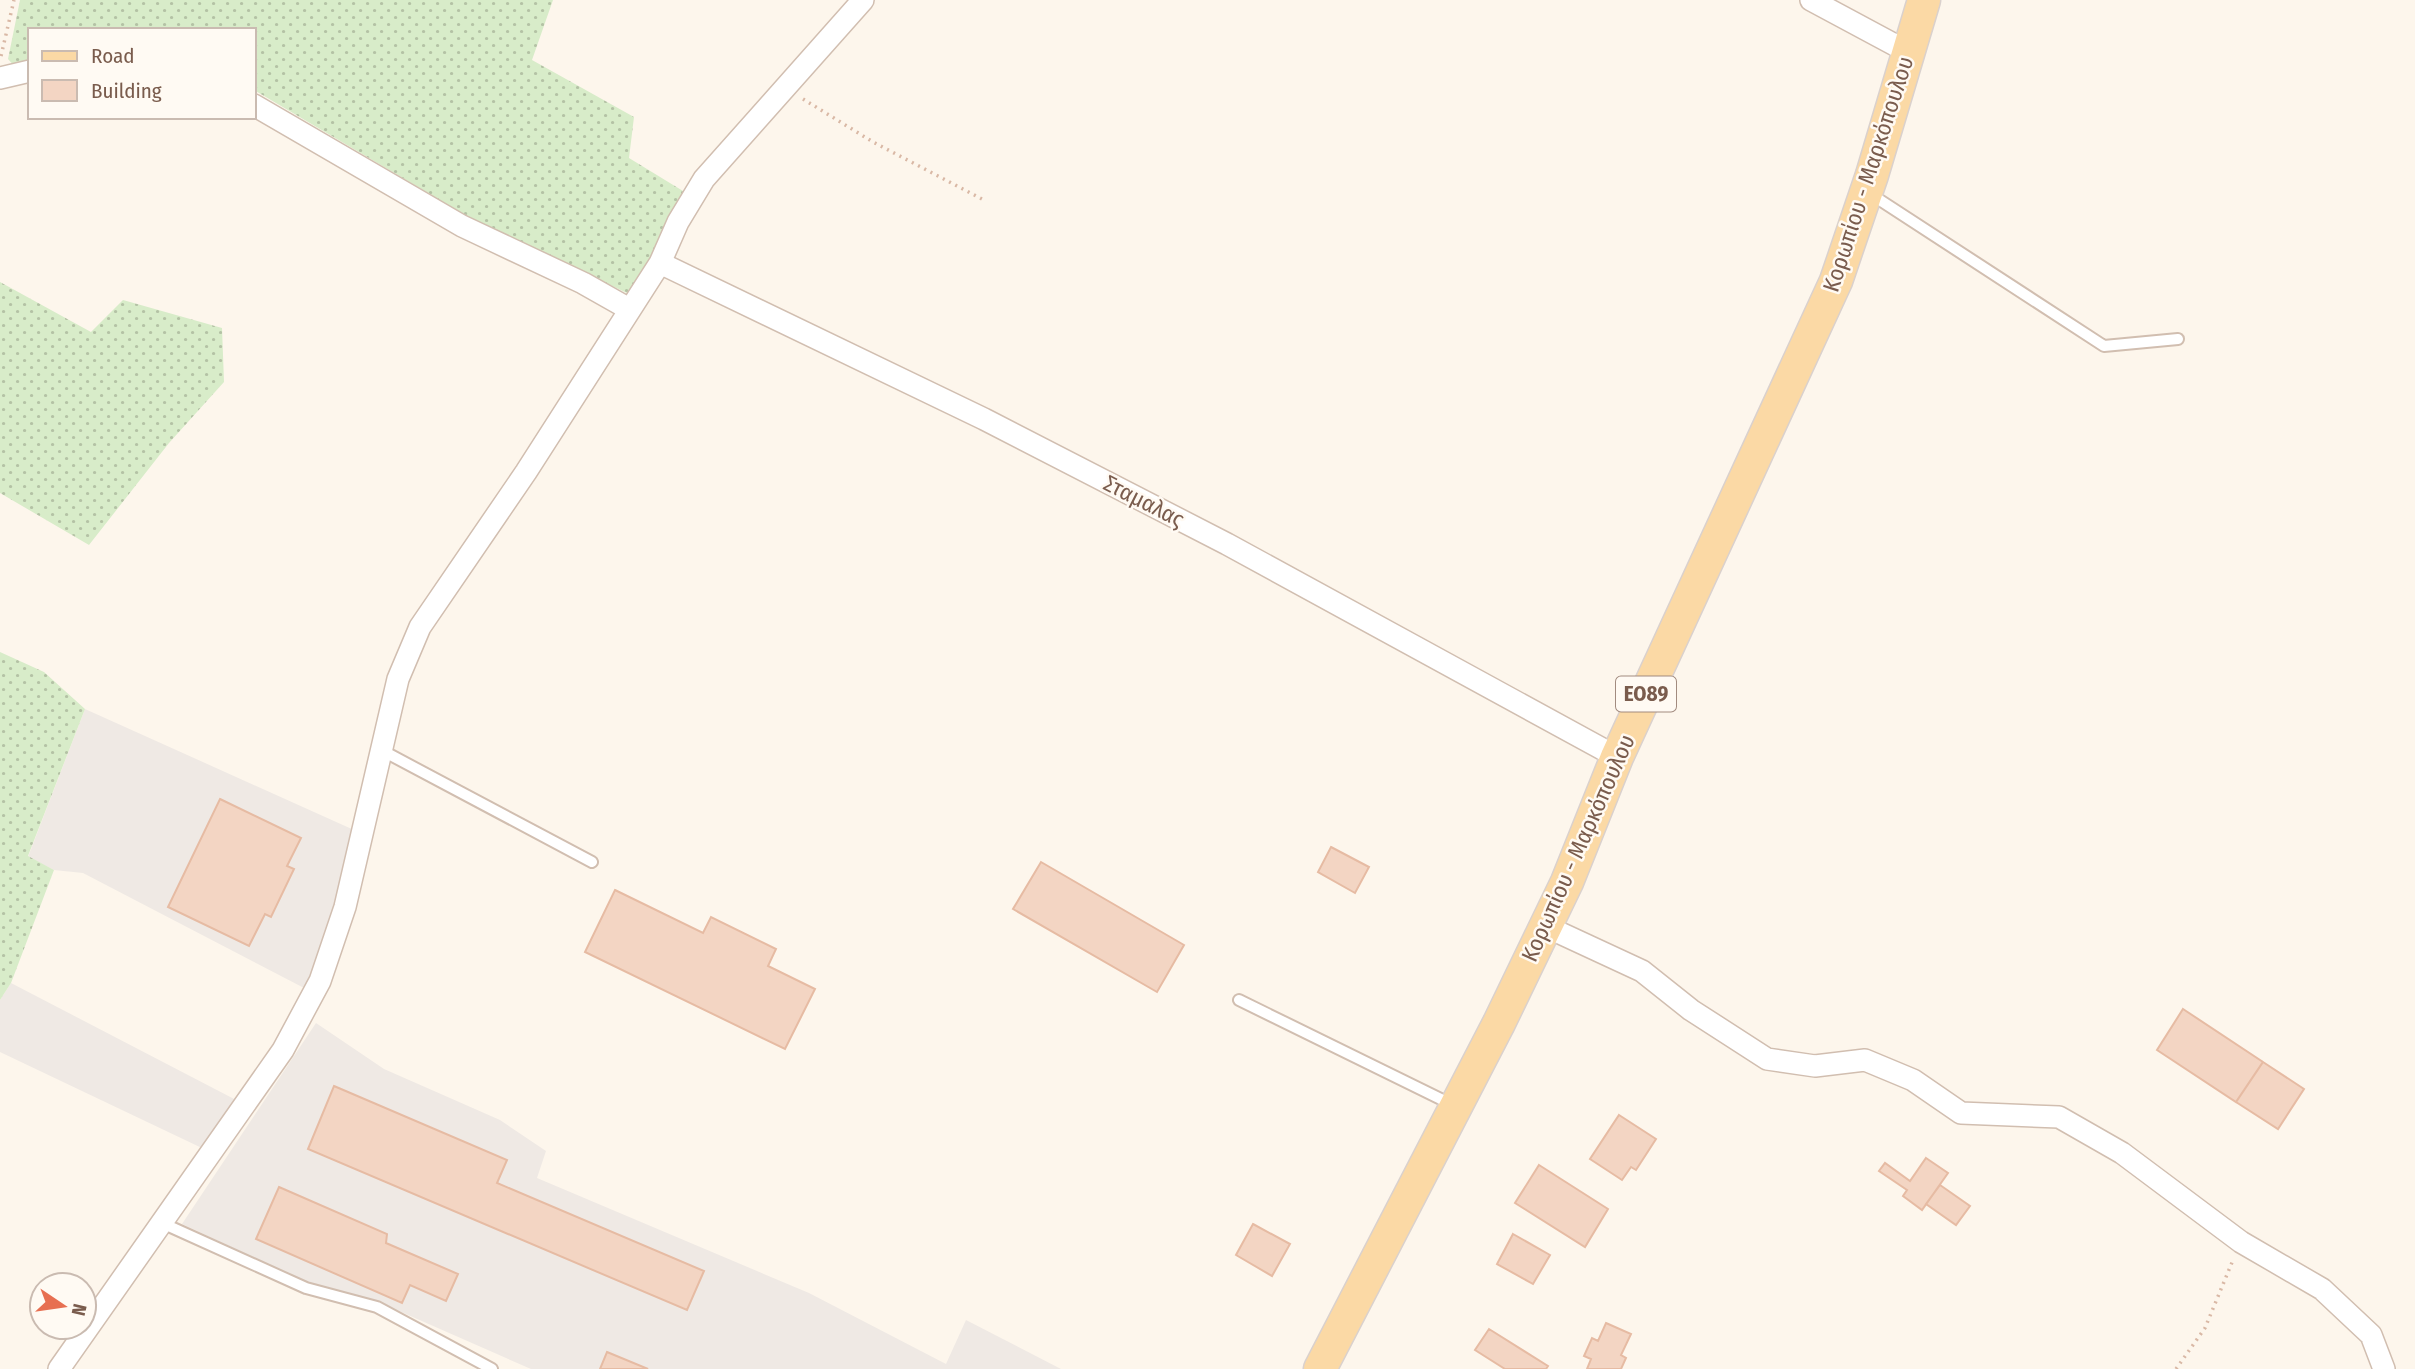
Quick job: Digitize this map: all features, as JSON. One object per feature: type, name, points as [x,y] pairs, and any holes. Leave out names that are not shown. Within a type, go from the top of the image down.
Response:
[{"type":"main road","name":"Κορωπίου - Μαρκόπουλου","points":[[1320,1369],[1456,1106],[1545,926],[1617,758],[1836,281],[1924,0]]},
{"type":"street","points":[[59,1369],[283,1050],[320,981],[345,907],[398,679],[420,627],[526,472],[660,263],[678,222],[704,179],[787,82],[863,0]]},
{"type":"street","points":[[1811,0],[1908,52]]},
{"type":"street","points":[[0,78],[28,71]]},
{"type":"street","points":[[256,106],[462,226],[583,283],[629,309]]},
{"type":"street","name":"Σταμαλας","points":[[660,263],[984,419],[1227,544],[1617,758]]},
{"type":"street","points":[[1545,926],[1642,971],[1691,1010],[1767,1059],[1815,1066],[1865,1060],[1913,1080],[1961,1113],[2059,1117],[2122,1153],[2241,1242],[2322,1289],[2371,1335],[2384,1369]]},
{"type":"lane","points":[[1866,192],[2104,346],[2178,339]]},
{"type":"lane","points":[[383,751],[592,862]]},
{"type":"lane","points":[[1239,1000],[1456,1106]]},
{"type":"lane","points":[[162,1223],[306,1288],[377,1307],[492,1369]]},
{"type":"path","points":[[0,60],[14,0]]},
{"type":"path","points":[[787,82],[805,102],[982,199]]},
{"type":"path","points":[[2176,1369],[2205,1328],[2241,1242]]},
{"type":"shaded area","points":[[85,709],[354,830],[342,891],[306,989],[83,873],[54,870],[28,857]]},
{"type":"shaded area","points":[[11,983],[238,1101],[204,1149],[0,1052],[0,1000]]},
{"type":"shaded area","points":[[316,1023],[384,1069],[500,1120],[546,1151],[537,1178],[809,1293],[946,1364],[966,1320],[1061,1369],[531,1369],[390,1307],[311,1284],[182,1224]]},
{"type":"green space","points":[[20,0],[553,0],[532,60],[634,117],[629,158],[683,191],[657,253],[629,294],[467,216],[256,91],[256,28],[28,28],[28,64],[15,67],[8,59]]},
{"type":"green space","points":[[0,282],[91,332],[123,300],[222,328],[224,382],[169,443],[89,545],[0,493]]},
{"type":"green space","points":[[0,652],[44,672],[85,709],[28,856],[54,870],[11,983],[0,1000]]},
{"type":"building","points":[[220,799],[301,838],[287,866],[294,869],[271,917],[265,914],[249,946],[168,907]]},
{"type":"building","points":[[1331,847],[1369,867],[1355,893],[1318,872]]},
{"type":"building","points":[[1041,862],[1184,945],[1157,992],[1013,909]]},
{"type":"building","points":[[615,890],[703,933],[711,917],[776,949],[768,966],[815,989],[785,1049],[585,952]]},
{"type":"building","points":[[2183,1009],[2263,1062],[2236,1102],[2157,1050]]},
{"type":"building","points":[[2263,1062],[2304,1089],[2278,1129],[2236,1102]]},
{"type":"building","points":[[334,1086],[507,1160],[497,1183],[704,1271],[687,1310],[308,1149]]},
{"type":"building","points":[[1619,1115],[1656,1139],[1636,1170],[1631,1167],[1622,1180],[1590,1159]]},
{"type":"building","points":[[1926,1158],[1948,1173],[1922,1210],[1903,1196],[1907,1190],[1879,1171],[1885,1163],[1910,1181]]},
{"type":"building","points":[[1539,1165],[1608,1209],[1585,1247],[1515,1203]]},
{"type":"building","points":[[1940,1185],[1970,1206],[1956,1225],[1926,1204]]},
{"type":"building","points":[[279,1187],[387,1234],[386,1243],[458,1274],[446,1301],[410,1285],[402,1303],[256,1239]]},
{"type":"building","points":[[1253,1224],[1290,1244],[1272,1276],[1236,1255]]},
{"type":"building","points":[[1513,1234],[1550,1255],[1533,1284],[1497,1264]]},
{"type":"building","points":[[1606,1323],[1631,1334],[1621,1355],[1626,1358],[1621,1369],[1587,1369],[1591,1359],[1584,1356],[1592,1338],[1598,1341]]},
{"type":"building","points":[[1489,1329],[1548,1366],[1546,1369],[1505,1369],[1475,1350]]},
{"type":"building","points":[[607,1352],[648,1369],[600,1369]]}]
